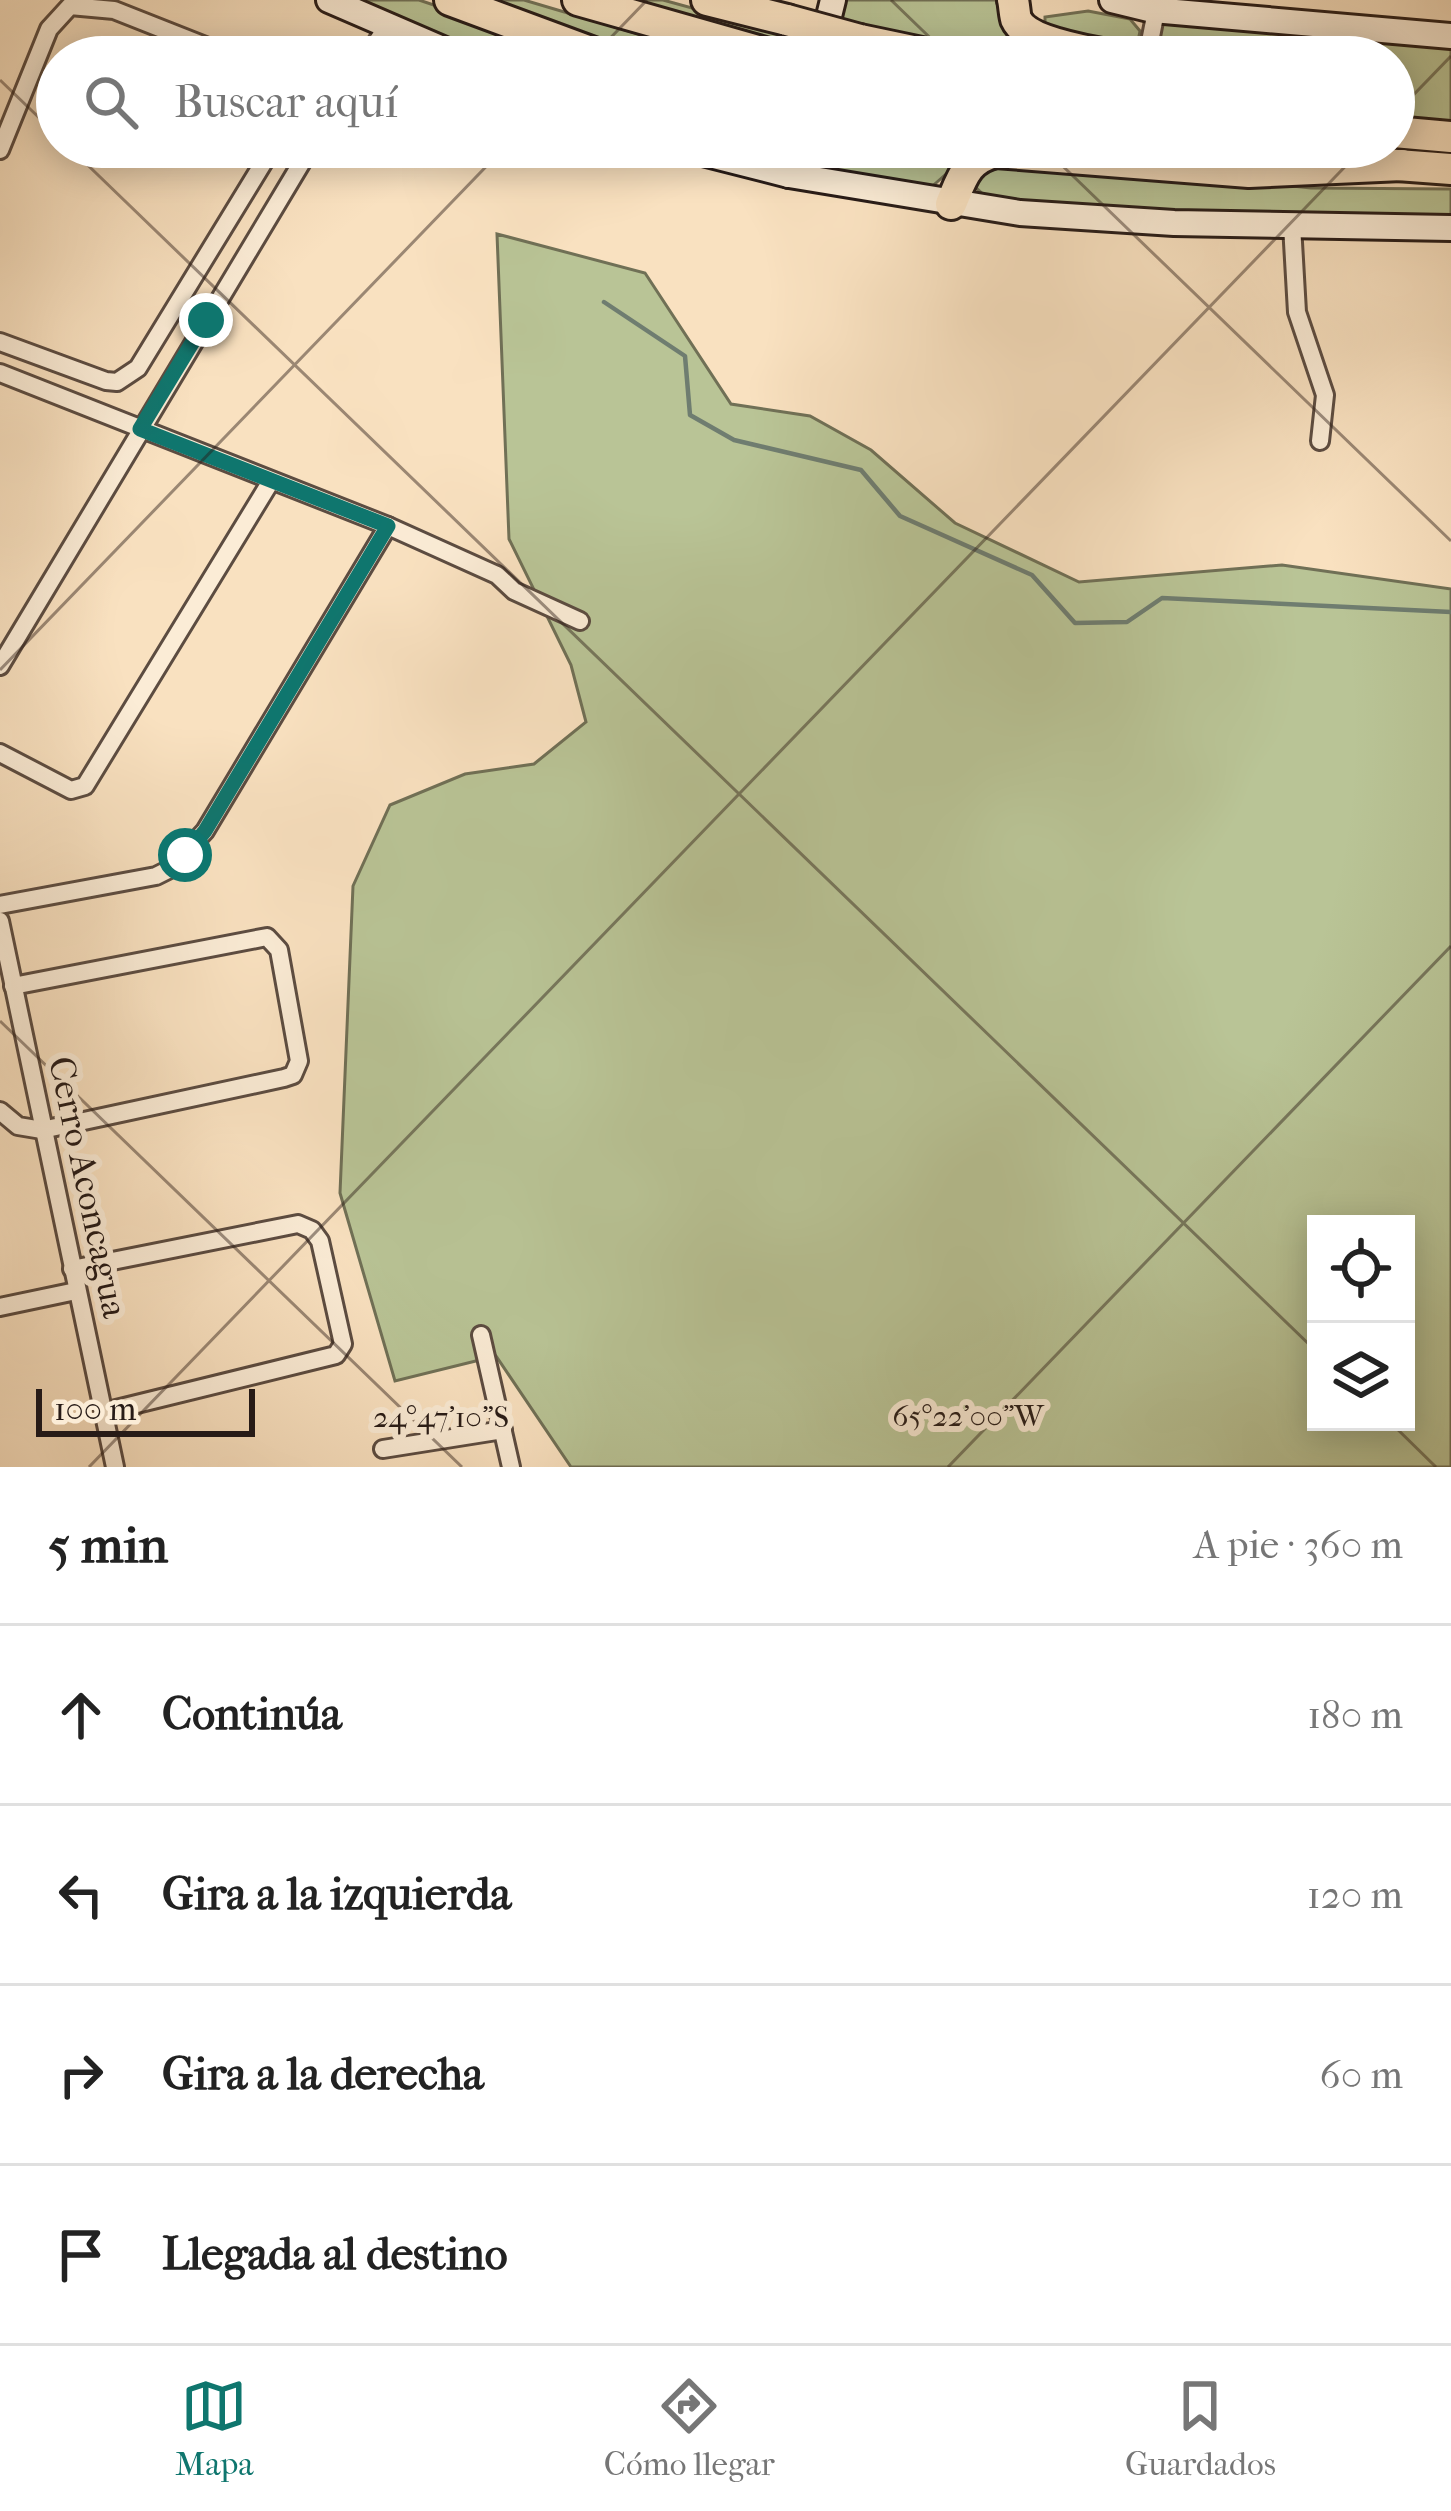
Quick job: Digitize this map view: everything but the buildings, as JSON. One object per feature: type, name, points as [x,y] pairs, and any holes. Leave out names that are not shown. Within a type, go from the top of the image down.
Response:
[{"type":"highway","points":[[450,0],[547,36]]},
{"type":"highway","points":[[578,0],[705,36]]},
{"type":"highway","points":[[707,0],[845,36]]},
{"type":"highway","points":[[1013,0],[1015,19],[1035,36]]},
{"type":"highway","points":[[1415,166],[1451,169]]},
{"type":"highway","points":[[952,204],[968,168]]},
{"type":"highway","points":[[1198,168],[1249,172],[1336,168]]},
{"type":"street","points":[[329,0],[411,36]]},
{"type":"street","points":[[824,36],[833,0]]},
{"type":"street","points":[[1112,0],[1451,36]]},
{"type":"street","points":[[1151,36],[1156,5]]},
{"type":"street","points":[[46,36],[70,6],[114,10],[180,36]]},
{"type":"street","points":[[381,36],[387,26]]},
{"type":"street","points":[[0,150],[36,61]]},
{"type":"street","points":[[0,342],[106,381],[128,377],[138,368],[260,168]]},
{"type":"street","points":[[0,666],[298,168]]},
{"type":"street","points":[[759,168],[952,204],[1174,223],[1451,228]]},
{"type":"street","points":[[777,168],[789,176]]},
{"type":"street","points":[[789,176],[791,168]]},
{"type":"street","points":[[1292,225],[1297,312],[1325,395],[1320,441]]},
{"type":"street","points":[[0,373],[388,526],[497,575],[514,591],[580,621]]},
{"type":"street","points":[[0,753],[71,790],[85,786],[271,481]]},
{"type":"street","points":[[0,905],[156,876],[170,869],[205,831],[388,526]]},
{"type":"street","name":"Cerro Aconcagua","points":[[1,930],[115,1467]]},
{"type":"street","points":[[0,1111],[17,1126],[42,1130],[292,1075],[298,1061],[279,950],[267,938],[13,986]]},
{"type":"street","points":[[72,1269],[283,1225],[312,1230],[320,1241],[343,1344],[339,1353],[104,1412]]},
{"type":"street","points":[[0,1307],[76,1291]]},
{"type":"street","points":[[481,1335],[511,1467]]},
{"type":"street","points":[[382,1449],[502,1430]]},
{"type":"green space","points":[[342,0],[419,0],[526,36],[423,36]]},
{"type":"green space","points":[[459,0],[524,0],[645,36],[559,36]]},
{"type":"green space","points":[[595,0],[663,0],[794,36],[728,36]]},
{"type":"green space","points":[[846,0],[996,0],[1005,32],[1011,36],[868,36],[837,25]]},
{"type":"green space","points":[[1088,11],[1130,19],[1140,31],[1139,36],[1067,36],[1053,33],[1045,26],[1045,17]]},
{"type":"green space","points":[[1161,21],[1328,36],[1157,36]]},
{"type":"green space","points":[[1415,44],[1451,47],[1451,123],[1415,119]]},
{"type":"green space","points":[[818,168],[953,168],[928,190]]},
{"type":"green space","points":[[990,168],[1113,168],[1311,188],[1451,189],[1451,220],[1006,204],[986,197],[970,182],[973,175]]},
{"type":"green space","points":[[497,234],[645,273],[731,404],[810,416],[871,450],[955,523],[1079,582],[1282,565],[1451,589],[1451,1467],[571,1467],[496,1356],[395,1381],[340,1193],[353,886],[390,805],[465,774],[534,764],[586,722],[571,665],[509,539]]},
{"type":"waterway","points":[[604,302],[685,356],[690,415],[734,440],[861,470],[900,516],[1032,575],[1075,623],[1127,622],[1162,598],[1451,612]]},
{"type":"route","points":[[185,855],[205,831],[388,526],[140,429],[206,320]]}]
